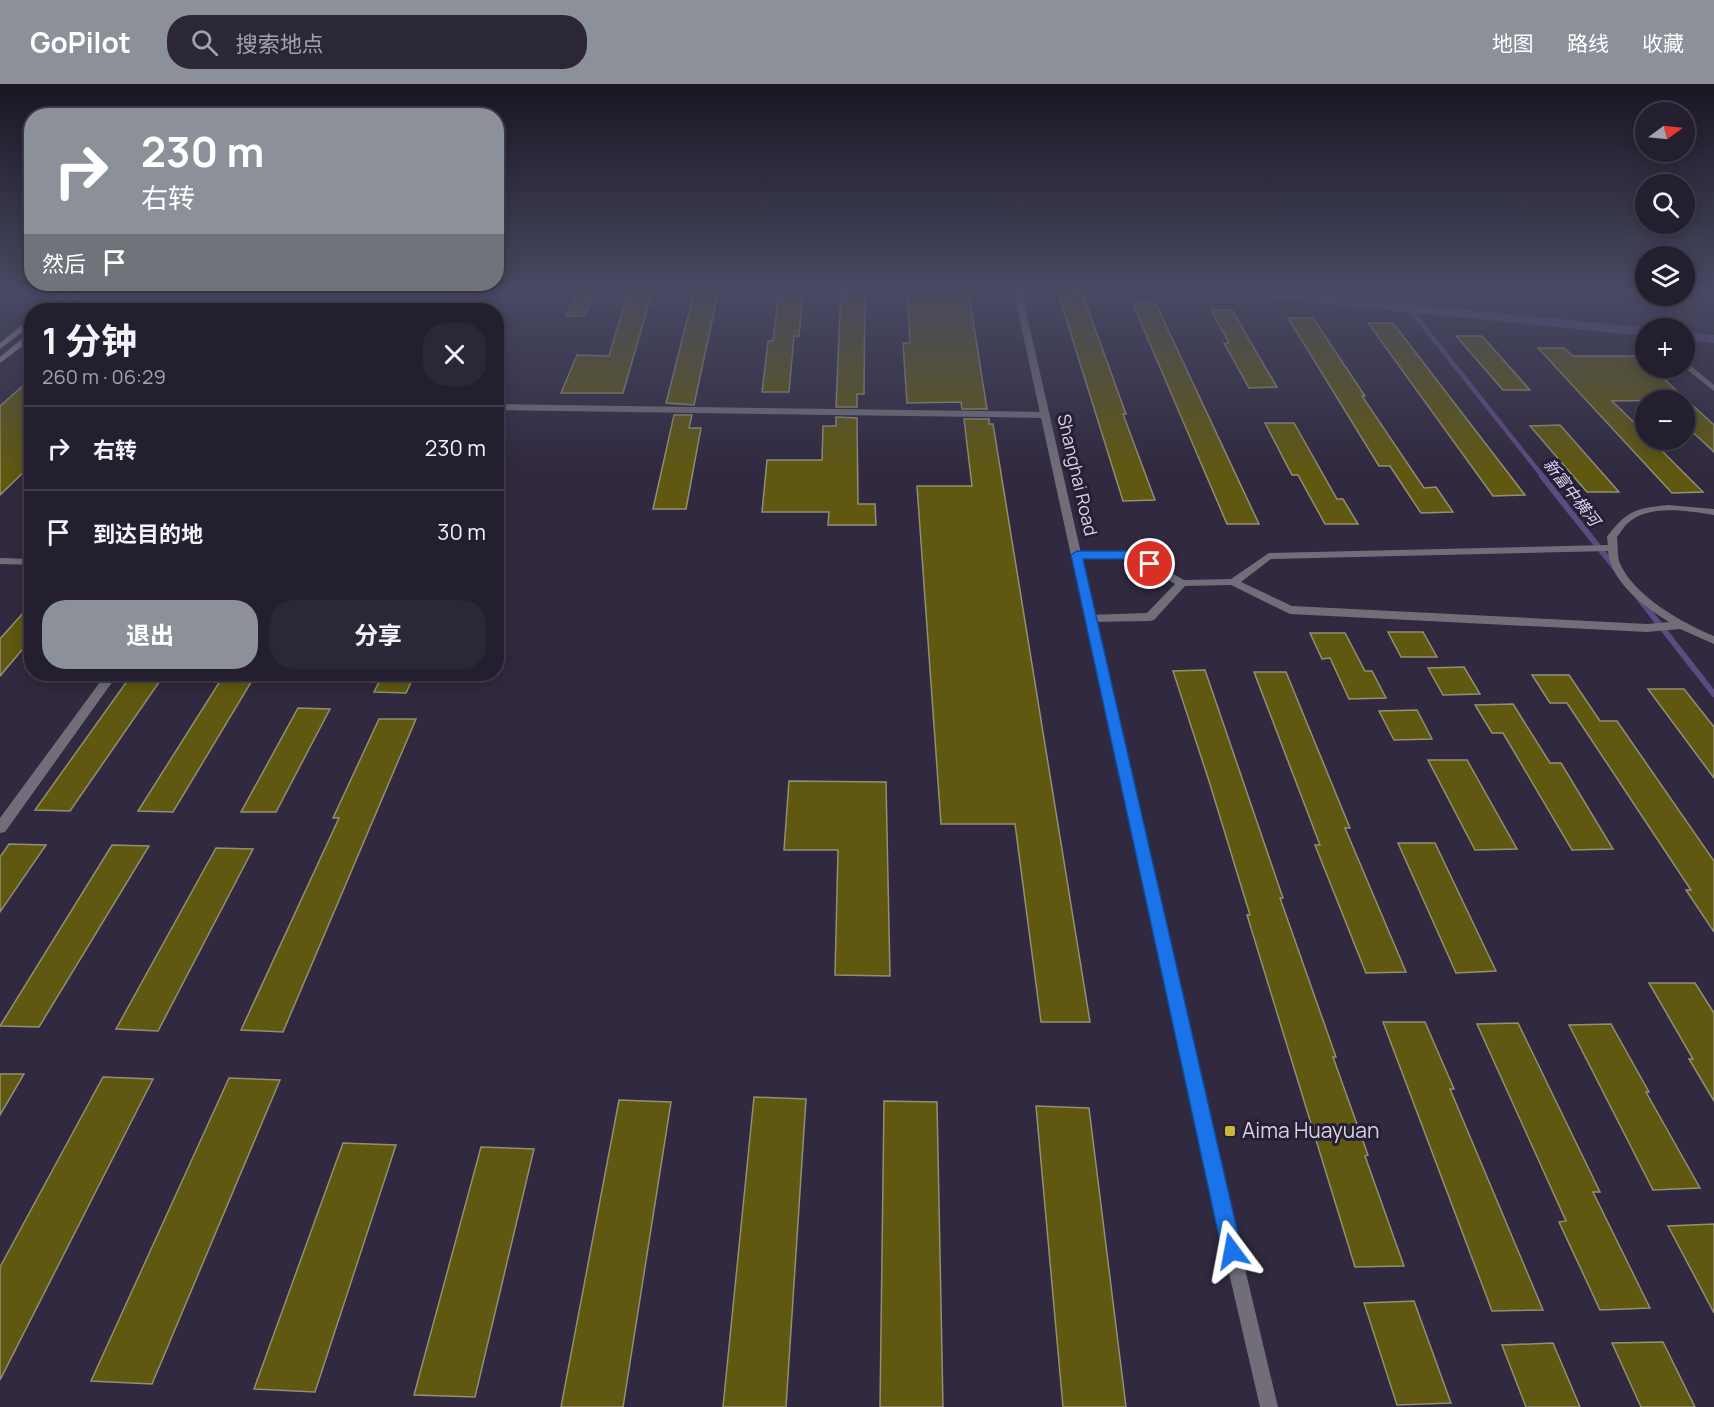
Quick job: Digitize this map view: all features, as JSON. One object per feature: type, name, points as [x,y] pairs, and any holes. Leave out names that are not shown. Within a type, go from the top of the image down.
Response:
[{"type":"main road","points":[[0,361],[13,351]]},
{"type":"street","name":"Shanghai Road","points":[[1031,351],[1206,1139],[1269,1407]]},
{"type":"street","points":[[1695,372],[1714,389]]},
{"type":"street","points":[[504,407],[1045,415]]},
{"type":"street","points":[[1714,512],[1687,508],[1652,510],[1626,520],[1612,537],[1614,560],[1631,586],[1663,613],[1714,640]]},
{"type":"street","points":[[1233,582],[1269,556],[1613,548]]},
{"type":"street","points":[[1077,555],[1134,555],[1182,583],[1233,582],[1290,610],[1647,628],[1683,625]]},
{"type":"street","points":[[0,561],[24,562]]},
{"type":"street","points":[[1091,618],[1150,617],[1182,583]]},
{"type":"street","points":[[0,828],[107,681]]},
{"type":"building","points":[[611,351],[635,351],[623,393],[561,393],[577,355],[609,356]]},
{"type":"building","points":[[679,351],[706,351],[694,405],[666,403]]},
{"type":"building","points":[[767,351],[793,351],[789,392],[762,392]]},
{"type":"building","points":[[838,351],[864,351],[864,394],[857,394],[857,407],[836,407]]},
{"type":"building","points":[[904,351],[978,351],[987,409],[962,409],[961,402],[907,403]]},
{"type":"building","points":[[1076,351],[1103,351],[1126,414],[1123,414],[1155,500],[1123,501]]},
{"type":"building","points":[[1153,351],[1178,351],[1259,524],[1227,524]]},
{"type":"building","points":[[1228,351],[1256,351],[1277,387],[1249,388]]},
{"type":"building","points":[[1308,351],[1335,351],[1365,396],[1362,396],[1424,488],[1436,487],[1453,512],[1421,513],[1390,466],[1379,466]]},
{"type":"building","points":[[1388,351],[1414,351],[1525,495],[1493,496]]},
{"type":"building","points":[[1469,351],[1495,351],[1530,390],[1503,390]]},
{"type":"building","points":[[1541,351],[1567,351],[1573,356],[1635,356],[1635,378],[1663,378],[1676,390],[1635,390],[1635,401],[1612,401],[1635,423],[1635,450],[1661,450],[1703,492],[1672,493]]},
{"type":"building","points":[[24,385],[24,472],[0,495],[0,406]]},
{"type":"building","points":[[1695,408],[1714,425],[1714,452],[1695,434]]},
{"type":"building","points":[[674,415],[692,415],[689,428],[701,428],[686,509],[653,509]]},
{"type":"building","points":[[836,417],[857,418],[858,504],[875,504],[876,525],[828,525],[829,512],[762,512],[767,460],[822,460],[823,426],[836,426]]},
{"type":"building","points":[[964,419],[989,419],[989,424],[993,424],[1090,1022],[1041,1022],[1015,824],[941,824],[917,486],[972,486]]},
{"type":"building","points":[[1265,423],[1294,423],[1337,499],[1343,499],[1358,524],[1325,524],[1298,475],[1292,475]]},
{"type":"building","points":[[1560,425],[1619,492],[1587,492],[1530,426]]},
{"type":"building","points":[[24,612],[24,648],[0,676],[0,639]]},
{"type":"building","points":[[1388,632],[1423,632],[1437,657],[1401,657]]},
{"type":"building","points":[[1310,633],[1345,633],[1365,671],[1372,671],[1386,698],[1349,699],[1330,658],[1322,659]]},
{"type":"building","points":[[1464,667],[1480,694],[1443,695],[1428,668]]},
{"type":"building","points":[[1205,670],[1283,898],[1280,898],[1336,1057],[1333,1057],[1368,1155],[1365,1156],[1404,1266],[1355,1267],[1247,915],[1250,915],[1173,671]]},
{"type":"building","points":[[1254,672],[1286,672],[1350,828],[1345,828],[1406,972],[1366,973],[1315,845],[1320,845]]},
{"type":"building","points":[[1532,675],[1569,675],[1600,721],[1617,721],[1714,861],[1714,932],[1686,890],[1691,890],[1567,703],[1550,703]]},
{"type":"building","points":[[127,681],[160,681],[70,811],[35,810]]},
{"type":"building","points":[[220,681],[252,681],[173,812],[138,811]]},
{"type":"building","points":[[380,681],[412,681],[406,693],[374,692]]},
{"type":"building","points":[[1648,689],[1684,689],[1714,727],[1714,778]]},
{"type":"building","points":[[1513,704],[1550,763],[1561,763],[1613,849],[1572,850],[1503,733],[1492,733],[1475,705]]},
{"type":"building","points":[[298,708],[330,709],[276,812],[241,812]]},
{"type":"building","points":[[1417,710],[1432,739],[1394,740],[1379,711]]},
{"type":"building","points":[[379,719],[416,719],[283,1032],[241,1030],[339,818],[333,818]]},
{"type":"building","points":[[1428,760],[1467,760],[1517,849],[1475,850]]},
{"type":"building","points":[[789,781],[886,782],[890,976],[835,975],[838,850],[784,850]]},
{"type":"building","points":[[1398,843],[1435,843],[1496,971],[1456,973]]},
{"type":"building","points":[[9,844],[46,845],[0,912],[0,857]]},
{"type":"building","points":[[112,845],[149,846],[39,1027],[0,1026]]},
{"type":"building","points":[[216,848],[253,849],[158,1031],[116,1029]]},
{"type":"building","points":[[1649,983],[1695,983],[1714,1013],[1714,1101],[1689,1059],[1693,1059]]},
{"type":"building","points":[[1383,1022],[1425,1022],[1454,1089],[1450,1089],[1543,1310],[1492,1311]]},
{"type":"building","points":[[1518,1023],[1600,1192],[1593,1192],[1650,1308],[1600,1310],[1559,1222],[1566,1221],[1477,1024]]},
{"type":"building","points":[[1611,1024],[1700,1188],[1653,1190],[1569,1025]]},
{"type":"building","points":[[0,1074],[24,1074],[0,1115]]},
{"type":"building","points":[[103,1077],[153,1079],[0,1380],[0,1267]]},
{"type":"building","points":[[229,1078],[280,1080],[152,1384],[91,1381]]},
{"type":"building","points":[[754,1097],[806,1099],[786,1407],[723,1407]]},
{"type":"building","points":[[619,1100],[671,1102],[623,1407],[561,1407]]},
{"type":"building","points":[[884,1101],[937,1102],[943,1407],[880,1407]]},
{"type":"building","points":[[1036,1106],[1089,1108],[1126,1407],[1063,1407]]},
{"type":"building","points":[[343,1143],[396,1145],[315,1392],[254,1389]]},
{"type":"building","points":[[481,1147],[534,1149],[475,1397],[414,1395]]},
{"type":"building","points":[[1714,1224],[1714,1313],[1668,1226]]},
{"type":"building","points":[[1414,1301],[1451,1403],[1397,1405],[1364,1303]]},
{"type":"building","points":[[1663,1342],[1695,1407],[1641,1407],[1612,1343]]},
{"type":"building","points":[[1553,1343],[1580,1407],[1526,1407],[1502,1345]]},
{"type":"waterway","name":"新富中横河","points":[[1443,351],[1544,478]]},
{"type":"waterway","name":"新富中横河","points":[[1542,476],[1616,569]]},
{"type":"waterway","name":"新富中横河","points":[[1638,597],[1714,694]]},
{"type":"place","name":"Aima Huayuan","points":[[1230,1131]]},
{"type":"route","points":[[1150,564],[1134,555],[1077,555],[1232,1251]]}]
